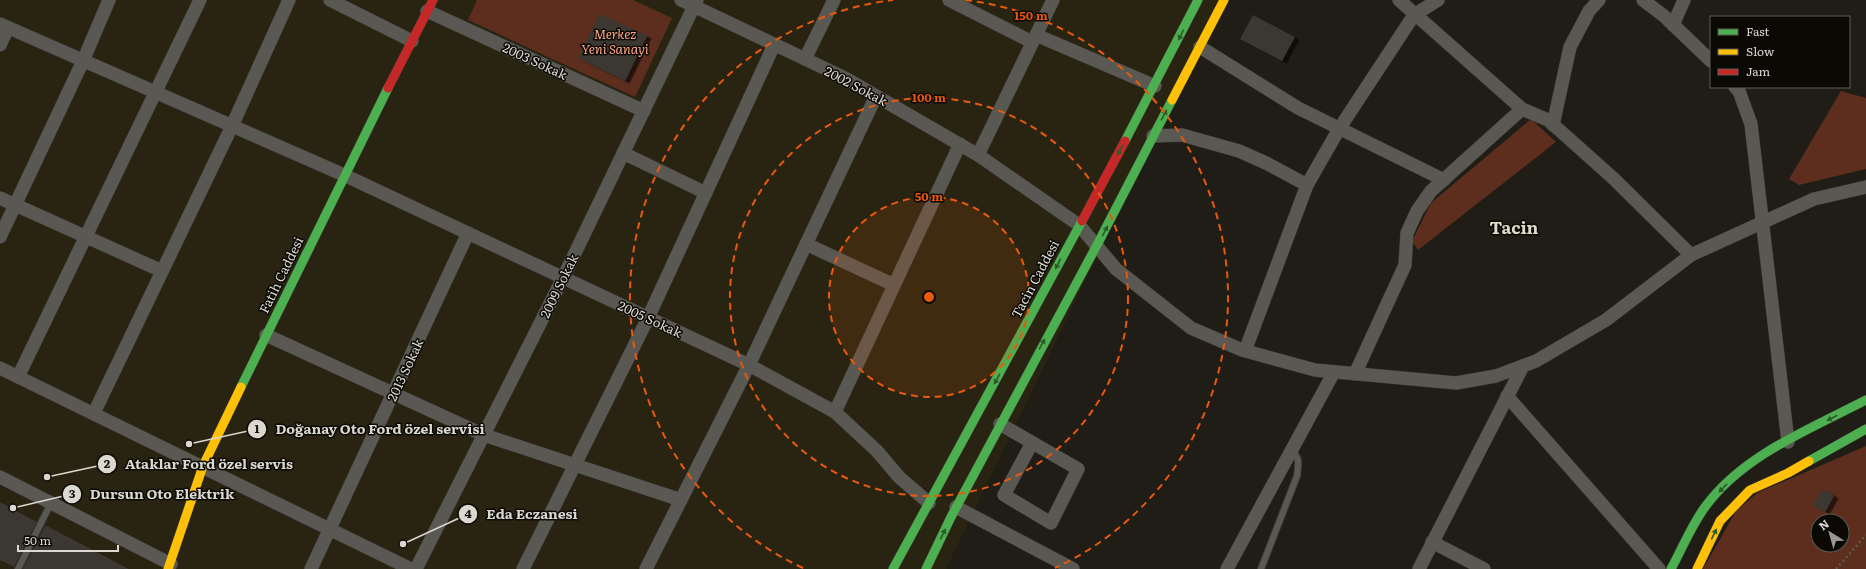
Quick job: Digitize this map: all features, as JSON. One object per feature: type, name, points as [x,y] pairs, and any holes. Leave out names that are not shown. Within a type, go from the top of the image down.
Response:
[{"type":"main road","name":"Tacin Caddesi","points":[[893,569],[1045,291],[1078,225],[1155,86],[1198,0]]},
{"type":"main road","points":[[926,569],[956,507],[1064,304],[1098,245],[1224,0]]},
{"type":"main road","name":"Fatih Caddesi","points":[[170,566],[203,466],[344,175],[430,6]]},
{"type":"main road","points":[[1671,569],[1705,507],[1725,485],[1757,458],[1866,400]]},
{"type":"main road","points":[[1697,569],[1720,521],[1750,490],[1788,473],[1866,429]]},
{"type":"street","points":[[0,237],[83,61],[109,0]]},
{"type":"street","points":[[18,377],[200,0]]},
{"type":"street","points":[[94,413],[232,126],[289,0]]},
{"type":"street","points":[[330,0],[412,41]]},
{"type":"street","name":"2002 Sokak","points":[[681,0],[695,3],[774,45],[845,78],[978,155],[1078,225],[1098,245],[1116,269],[1191,328],[1244,351],[1315,370],[1456,383],[1496,376],[1536,361],[1606,320],[1691,255],[1814,199],[1866,187]]},
{"type":"street","points":[[805,59],[834,0]]},
{"type":"street","points":[[949,0],[1034,38],[1155,86]]},
{"type":"street","points":[[978,155],[1053,0]]},
{"type":"street","points":[[1399,0],[1414,15],[1522,109],[1548,120],[1613,178],[1691,255]]},
{"type":"street","points":[[1244,351],[1307,185],[1339,129],[1414,15],[1438,0]]},
{"type":"street","points":[[1553,125],[1570,47],[1589,11],[1598,0]]},
{"type":"street","points":[[1643,0],[1673,25],[1710,60]]},
{"type":"street","points":[[1673,25],[1684,0]]},
{"type":"street","name":"2009 Sokak","points":[[416,569],[563,278],[695,3]]},
{"type":"street","name":"2003 Sokak","points":[[430,6],[644,111]]},
{"type":"street","points":[[0,45],[4,26]]},
{"type":"street","name":"2005 Sokak","points":[[4,26],[344,175],[749,365],[835,412],[877,451],[899,477],[929,503]]},
{"type":"street","points":[[523,569],[648,318],[774,45]]},
{"type":"street","points":[[1200,47],[1298,108],[1444,180]]},
{"type":"street","points":[[1735,88],[1738,91],[1751,124],[1788,442]]},
{"type":"street","points":[[646,569],[749,365],[876,96]]},
{"type":"street","points":[[1355,374],[1405,265],[1407,232],[1417,211],[1431,191],[1522,109]]},
{"type":"street","points":[[1153,136],[1182,135],[1239,151],[1266,163],[1307,185]]},
{"type":"street","points":[[835,412],[960,144]]},
{"type":"street","points":[[623,154],[706,194]]},
{"type":"street","points":[[0,198],[162,271]]},
{"type":"street","name":"2013 Sokak","points":[[312,569],[468,233]]},
{"type":"street","points":[[806,244],[894,285]]},
{"type":"street","points":[[266,335],[484,435],[681,500]]},
{"type":"street","points":[[1418,569],[1523,366]]},
{"type":"street","points":[[0,368],[412,569]]},
{"type":"street","points":[[1226,569],[1334,372]]},
{"type":"street","points":[[1507,396],[1659,569]]},
{"type":"street","points":[[1000,424],[1078,468],[1051,523],[1004,496],[1032,443]]},
{"type":"street","points":[[0,477],[170,566]]},
{"type":"street","points":[[956,507],[1073,569]]},
{"type":"street","points":[[1432,542],[1484,569]]},
{"type":"lane","points":[[1261,569],[1297,476],[1299,463],[1296,455],[1290,452]]},
{"type":"lane","points":[[18,569],[51,503]]},
{"type":"path","points":[[1836,569],[1866,535]]},
{"type":"shaded area","points":[[0,0],[1221,0],[946,569],[0,569]]},
{"type":"green space","name":"Merkez Yeni Sanayi","points":[[477,0],[633,0],[672,18],[635,97],[468,20]]},
{"type":"green space","points":[[1841,91],[1866,98],[1866,169],[1799,185],[1789,179]]},
{"type":"green space","points":[[1531,119],[1556,142],[1418,250],[1412,241],[1431,203]]},
{"type":"green space","points":[[1866,446],[1866,569],[1703,569],[1736,511],[1757,493]]},
{"type":"building","points":[[600,14],[647,36],[625,81],[578,58]]},
{"type":"building","points":[[1253,15],[1295,37],[1282,61],[1240,39]]},
{"type":"building","points":[[1823,489],[1834,496],[1825,512],[1813,505]]},
{"type":"building","points":[[0,502],[37,522],[14,567],[0,560]]},
{"type":"building","points":[[45,526],[47,526],[129,569],[23,569]]},
{"type":"traffic: fast","points":[[1125,141],[1198,0]]},
{"type":"traffic: fast","points":[[241,387],[388,88]]},
{"type":"traffic: fast","points":[[926,569],[951,517],[1097,245],[1172,100]]},
{"type":"traffic: fast","points":[[893,569],[1082,221]]},
{"type":"traffic: fast","points":[[1671,569],[1700,514],[1721,489],[1738,472],[1758,458],[1800,433],[1866,400]]},
{"type":"traffic: fast","points":[[1809,461],[1866,429]]},
{"type":"traffic: slow","points":[[1172,100],[1224,0]]},
{"type":"traffic: slow","points":[[168,569],[203,466],[241,387]]},
{"type":"traffic: slow","points":[[1697,569],[1720,521],[1750,490],[1788,473],[1809,461]]},
{"type":"traffic: jam","points":[[388,88],[433,0]]},
{"type":"traffic: jam","points":[[1082,221],[1125,141]]},
{"type":"place","name":"Doğanay Oto Ford özel servisi","points":[[189,444]]},
{"type":"place","name":"Ataklar Ford özel servis","points":[[47,477]]},
{"type":"place","name":"Dursun Oto Elektrik","points":[[13,508]]},
{"type":"place","name":"Eda Eczanesi","points":[[403,544]]},
{"type":"district","name":"Tacin","points":[[1514,228]]}]
